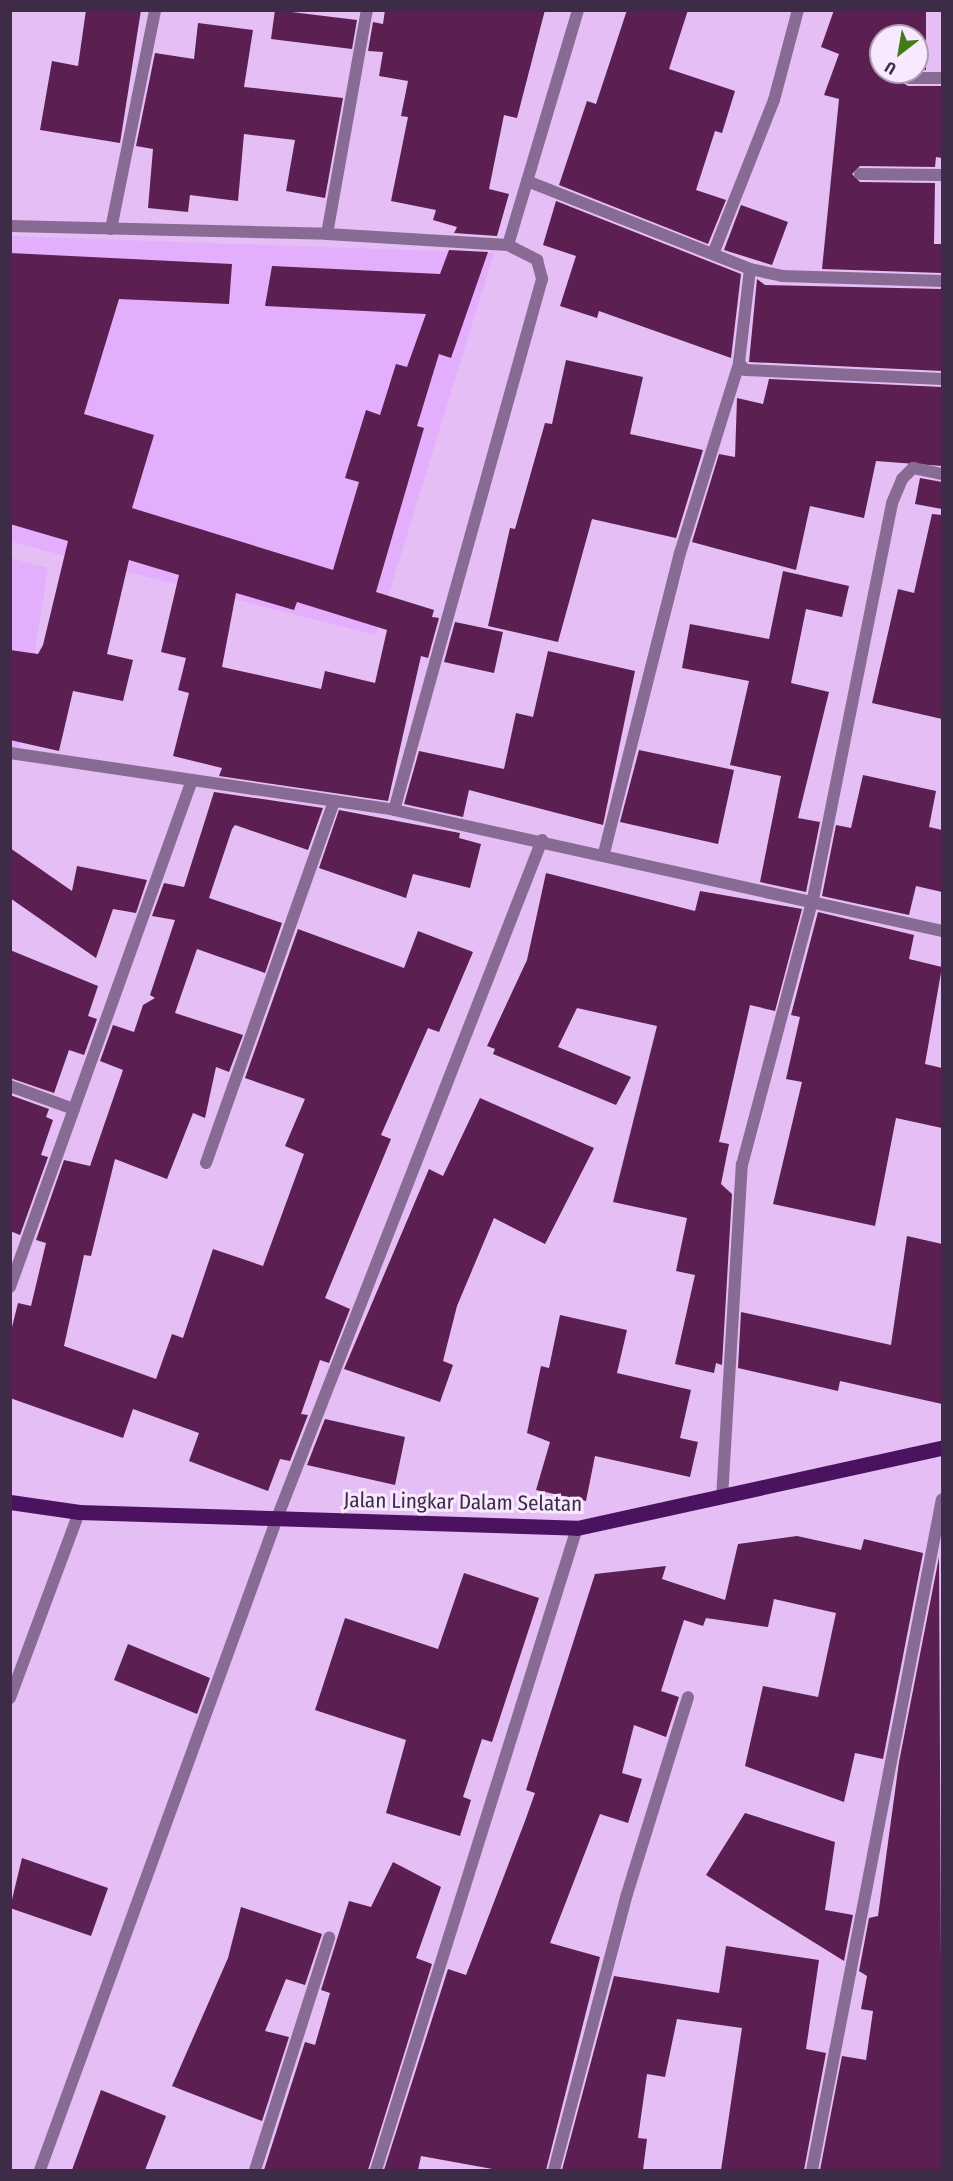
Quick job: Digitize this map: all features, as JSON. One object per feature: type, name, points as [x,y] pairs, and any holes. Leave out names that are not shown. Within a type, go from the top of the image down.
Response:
[{"type":"main road","name":"Jalan Lingkar Dalam Selatan","points":[[10,1502],[79,1512],[577,1528],[942,1448]]},
{"type":"street","points":[[111,228],[155,10]]},
{"type":"street","points":[[327,234],[367,10]]},
{"type":"street","points":[[508,245],[578,10]]},
{"type":"street","points":[[713,254],[774,100],[798,10]]},
{"type":"street","points":[[860,174],[942,176]]},
{"type":"street","points":[[527,181],[750,269],[782,276],[942,281]]},
{"type":"street","points":[[10,226],[327,234],[508,245],[537,260],[542,279],[394,810]]},
{"type":"street","points":[[604,853],[680,554],[738,363],[750,269]]},
{"type":"street","points":[[738,363],[757,374],[942,379]]},
{"type":"street","points":[[722,1498],[742,1165],[813,899],[892,503],[902,478],[913,468],[942,474]]},
{"type":"street","points":[[10,753],[394,810],[813,899],[942,931]]},
{"type":"street","points":[[10,1287],[192,780]]},
{"type":"street","points":[[206,1163],[334,801]]},
{"type":"street","points":[[40,2170],[277,1518],[542,840]]},
{"type":"street","points":[[10,1086],[74,1110]]},
{"type":"street","points":[[812,2170],[942,1499]]},
{"type":"street","points":[[10,1698],[79,1512]]},
{"type":"street","points":[[376,2170],[577,1528]]},
{"type":"street","points":[[554,2170],[627,1894],[688,1697]]},
{"type":"street","points":[[255,2170],[329,1938]]},
{"type":"shaded area","points":[[10,236],[494,253],[376,635],[11,542]]},
{"type":"shaded area","points":[[10,558],[48,568],[19,749],[10,748]]},
{"type":"building","points":[[86,10],[141,10],[120,143],[40,130],[52,61],[78,66]]},
{"type":"building","points":[[275,10],[357,20],[352,49],[271,39]]},
{"type":"building","points":[[385,10],[545,10],[517,118],[504,115],[489,189],[509,194],[497,236],[454,233],[457,227],[433,220],[436,210],[391,201],[408,117],[401,116],[408,81],[379,76],[383,52],[368,51],[373,22],[383,24]]},
{"type":"building","points":[[627,10],[688,10],[669,69],[735,91],[722,133],[715,131],[696,190],[726,200],[708,244],[559,185],[587,101],[596,104]]},
{"type":"building","points":[[834,10],[926,10],[926,24],[869,24],[869,84],[942,86],[942,158],[936,157],[935,167],[860,166],[852,174],[860,182],[935,183],[934,244],[942,244],[942,273],[822,269],[839,99],[824,95],[839,54],[821,47]]},
{"type":"building","points":[[198,23],[253,30],[244,87],[343,98],[325,198],[286,191],[295,140],[244,134],[238,201],[190,195],[188,212],[148,208],[153,149],[136,146],[155,53],[194,59]]},
{"type":"building","points":[[556,201],[741,274],[731,358],[599,311],[597,318],[560,306],[576,256],[543,245]]},
{"type":"building","points":[[741,205],[788,222],[772,265],[724,250]]},
{"type":"building","points":[[449,250],[488,252],[451,358],[439,354],[417,426],[424,428],[376,592],[434,610],[432,617],[439,618],[428,658],[421,656],[388,801],[219,776],[222,768],[173,756],[189,693],[178,690],[186,658],[161,652],[179,575],[129,560],[107,654],[133,660],[123,701],[73,691],[59,751],[10,740],[10,650],[38,654],[43,645],[68,541],[10,524],[10,253],[232,264],[229,304],[119,299],[84,414],[154,435],[132,508],[333,570],[359,482],[345,478],[366,410],[380,415],[396,364],[407,367],[426,314],[265,306],[272,266],[440,274]],"holes":[[[236,593],[294,610],[297,602],[387,630],[375,683],[325,671],[321,689],[222,667]]]},
{"type":"building","points":[[757,279],[765,285],[942,289],[942,371],[749,362]]},
{"type":"building","points":[[566,360],[643,377],[630,434],[703,450],[676,538],[592,519],[558,642],[488,626],[510,528],[515,529],[545,423],[552,424]]},
{"type":"building","points":[[769,379],[942,387],[942,466],[876,461],[864,518],[810,506],[796,570],[692,542],[719,454],[735,457],[737,398],[763,404]]},
{"type":"building","points":[[920,478],[942,482],[942,509],[915,504]]},
{"type":"building","points":[[932,514],[942,515],[942,719],[872,703],[898,589],[914,593]]},
{"type":"building","points":[[783,571],[849,586],[842,617],[806,609],[791,683],[829,692],[798,818],[820,822],[806,892],[760,882],[781,776],[730,765],[749,681],[682,668],[690,624],[769,639]]},
{"type":"building","points":[[455,622],[503,632],[494,673],[444,662]]},
{"type":"building","points":[[548,651],[635,671],[603,825],[469,790],[463,817],[404,804],[419,751],[504,769],[516,713],[533,717]]},
{"type":"building","points":[[639,750],[734,770],[718,844],[620,822]]},
{"type":"building","points":[[863,775],[936,791],[929,827],[942,830],[942,892],[916,886],[909,915],[822,896],[836,825],[851,828]]},
{"type":"building","points":[[214,792],[323,808],[308,850],[235,825],[232,829],[209,898],[282,923],[265,973],[197,949],[175,1013],[243,1035],[229,1072],[216,1067],[205,1118],[193,1113],[167,1179],[115,1159],[91,1256],[84,1255],[64,1346],[156,1379],[172,1334],[183,1338],[213,1249],[263,1266],[304,1154],[285,1146],[305,1099],[245,1078],[298,929],[404,968],[418,931],[473,952],[439,1032],[428,1028],[381,1135],[391,1139],[325,1298],[350,1309],[329,1363],[320,1360],[301,1414],[308,1415],[290,1461],[280,1459],[268,1491],[189,1461],[199,1433],[133,1409],[123,1438],[10,1398],[10,1335],[18,1303],[31,1306],[46,1243],[36,1240],[64,1160],[90,1166],[123,1070],[100,1061],[113,1025],[134,1032],[143,1005],[155,998],[150,995],[175,920],[152,916],[164,883],[184,887]]},
{"type":"building","points":[[339,810],[460,833],[459,838],[481,844],[470,888],[413,874],[406,898],[319,868]]},
{"type":"building","points":[[10,848],[72,891],[77,866],[147,880],[136,913],[113,909],[96,958],[10,898]]},
{"type":"building","points":[[546,873],[695,911],[700,891],[802,909],[775,1011],[750,1005],[719,1142],[729,1144],[721,1184],[732,1194],[722,1365],[716,1363],[714,1373],[675,1364],[695,1275],[676,1271],[687,1218],[613,1202],[657,1026],[577,1008],[558,1047],[631,1077],[616,1105],[493,1054],[495,1049],[487,1046],[527,960]]},
{"type":"building","points":[[818,912],[914,935],[909,959],[942,967],[925,1064],[942,1068],[942,1128],[896,1118],[875,1226],[773,1204],[802,1082],[786,1079],[800,1017],[791,1015]]},
{"type":"building","points":[[10,950],[98,986],[88,1016],[97,1019],[84,1055],[69,1050],[54,1093],[10,1078]]},
{"type":"building","points":[[10,1095],[49,1109],[46,1117],[53,1120],[41,1155],[48,1157],[20,1235],[10,1231]]},
{"type":"building","points":[[480,1098],[594,1148],[545,1244],[494,1218],[457,1306],[443,1361],[453,1365],[440,1402],[344,1369],[429,1169],[443,1176]]},
{"type":"building","points":[[907,1236],[942,1244],[942,1404],[840,1381],[838,1391],[738,1368],[741,1312],[891,1345]]},
{"type":"building","points":[[560,1315],[627,1330],[617,1373],[691,1390],[680,1438],[698,1442],[690,1477],[595,1456],[586,1501],[536,1490],[550,1442],[527,1433],[541,1366],[549,1368]]},
{"type":"building","points":[[325,1419],[405,1437],[395,1485],[307,1465]]},
{"type":"building","points":[[797,1536],[861,1550],[864,1539],[923,1553],[883,1759],[855,1753],[844,1802],[745,1766],[763,1686],[818,1697],[836,1613],[774,1599],[768,1627],[706,1618],[703,1626],[684,1620],[661,1691],[679,1697],[666,1737],[634,1725],[622,1773],[642,1779],[628,1823],[600,1814],[550,1943],[600,1957],[546,2170],[498,2170],[421,2156],[418,2170],[384,2170],[448,1969],[466,1975],[535,1793],[526,1790],[595,1574],[666,1566],[662,1579],[725,1600],[738,1544]]},
{"type":"building","points":[[939,1557],[942,2170],[820,2170],[842,2056],[866,2060],[873,2011],[861,2009],[867,1976],[859,1971],[869,1918],[878,1916],[899,1762]]},
{"type":"building","points":[[464,1573],[539,1598],[492,1742],[482,1739],[463,1797],[471,1800],[460,1836],[386,1813],[406,1740],[315,1710],[345,1618],[438,1649]]},
{"type":"building","points":[[128,1644],[210,1678],[197,1714],[114,1680]]},
{"type":"building","points":[[745,1813],[835,1842],[825,1910],[853,1915],[844,1961],[706,1875]]},
{"type":"building","points":[[22,1858],[108,1888],[91,1936],[10,1908]]},
{"type":"building","points":[[393,1862],[441,1887],[416,1958],[432,1964],[368,2170],[264,2170],[305,2042],[315,2045],[330,1993],[321,1990],[349,1901],[371,1907]]},
{"type":"building","points":[[241,1907],[322,1934],[305,1985],[286,1979],[265,2031],[289,2037],[262,2121],[172,2086],[228,1958]]},
{"type":"building","points":[[726,1946],[819,1960],[806,2049],[826,2053],[804,2170],[721,2170],[742,2028],[677,2019],[665,2077],[647,2074],[638,2138],[647,2139],[643,2170],[562,2170],[614,1976],[719,1993]]},
{"type":"building","points":[[101,2090],[166,2116],[145,2170],[72,2170]]}]
